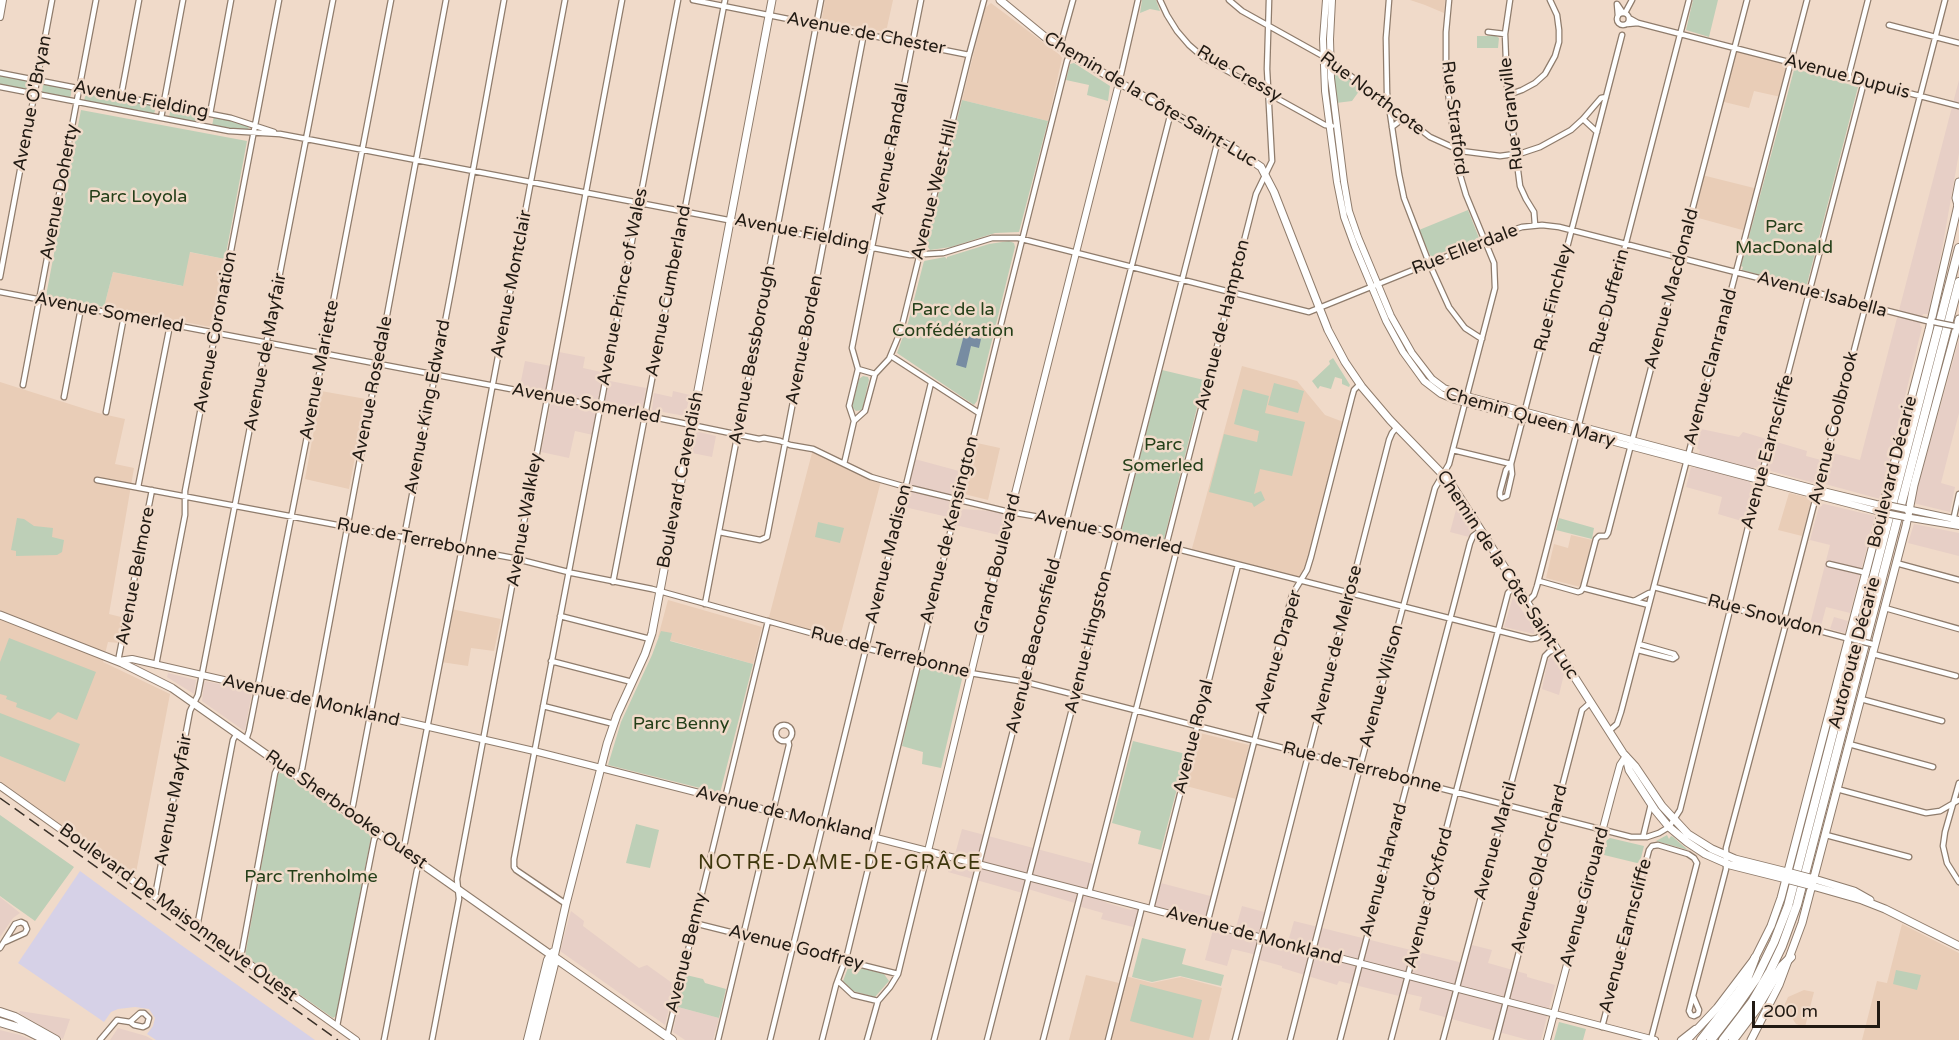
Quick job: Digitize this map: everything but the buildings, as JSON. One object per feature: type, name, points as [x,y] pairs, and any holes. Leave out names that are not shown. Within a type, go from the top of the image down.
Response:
[{"type":"highway","name":"Autoroute Décarie","points":[[1711,1040],[1756,979],[1788,906],[1959,248]]},
{"type":"highway","name":"Autoroute Décarie","points":[[1723,1040],[1752,1002],[1770,971],[1797,905],[1959,282]]},
{"type":"highway","points":[[1733,1040],[1757,1008],[1782,966],[1791,957]]},
{"type":"highway","points":[[1701,1040],[1747,979],[1755,958]]},
{"type":"main road","name":"Boulevard Cavendish","points":[[535,1040],[554,964],[553,954],[600,768],[614,724],[650,639],[772,0]]},
{"type":"main road","name":"Chemin de la Côte-Saint-Luc","points":[[1000,0],[1070,54],[1252,160],[1266,175],[1319,309],[1339,352],[1360,384],[1397,427],[1443,474],[1609,731],[1635,766],[1672,824],[1725,855],[1789,876],[1860,894],[1959,946]]},
{"type":"main road","name":"Boulevard Décarie","points":[[1687,1040],[1718,1008],[1755,958],[1774,918],[1789,876],[1932,322],[1959,204],[1956,198],[1959,182]]},
{"type":"main road","name":"Boulevard Décarie","points":[[1751,1040],[1776,993],[1791,957],[1826,835],[1957,325]]},
{"type":"main road","name":"Rue Sherbrooke Ouest","points":[[0,615],[164,683],[553,954],[668,1039]]},
{"type":"main road","name":"Chemin de la Côte-Saint-Luc","points":[[1626,756],[1629,770],[1651,804],[1692,846],[1726,864],[1789,876]]},
{"type":"main road","name":"Boulevard Cavendish","points":[[528,1040],[548,960],[553,954]]},
{"type":"main road","points":[[0,1010],[56,1040]]},
{"type":"main road","points":[[0,1022],[46,1040]]},
{"type":"street","points":[[0,17],[3,0]]},
{"type":"street","name":"Avenue O'Bryan","points":[[0,277],[52,0]]},
{"type":"street","name":"Avenue Doherty","points":[[23,385],[96,0]]},
{"type":"street","points":[[121,96],[139,0]]},
{"type":"street","points":[[161,118],[183,0]]},
{"type":"street","points":[[210,114],[231,0]]},
{"type":"street","name":"Avenue Coronation","points":[[156,665],[184,519],[215,334],[279,0]]},
{"type":"street","name":"Avenue de Mayfair","points":[[194,703],[202,676],[268,343],[333,0]]},
{"type":"street","name":"Avenue Mariette","points":[[246,740],[324,354],[391,0]]},
{"type":"street","name":"Avenue Rosedale","points":[[299,777],[446,0]]},
{"type":"street","name":"Avenue King Edward","points":[[350,813],[504,0]]},
{"type":"street","name":"Avenue Montclair","points":[[402,849],[406,841],[428,727],[565,0]]},
{"type":"street","name":"Avenue Walkley","points":[[432,1040],[459,899],[457,879],[622,0]]},
{"type":"street","name":"Avenue Prince of Wales","points":[[566,904],[514,867],[514,860],[678,0]]},
{"type":"street","name":"Avenue de Chester","points":[[693,0],[724,3],[770,15],[969,55]]},
{"type":"street","name":"Avenue Bessborough","points":[[705,604],[821,0]]},
{"type":"street","name":"Avenue Randall","points":[[854,421],[849,406],[858,369],[852,348],[921,0]]},
{"type":"street","name":"Avenue West Hill","points":[[844,464],[854,421],[865,411],[875,374],[891,356],[903,324],[984,0]]},
{"type":"street","points":[[1060,47],[1073,0]]},
{"type":"street","points":[[1119,83],[1138,0]]},
{"type":"street","name":"Rue Cressy","points":[[1160,0],[1177,31],[1199,54],[1226,71],[1333,126]]},
{"type":"street","name":"Rue Northcote","points":[[1229,0],[1242,11],[1324,56],[1430,137],[1456,149],[1487,155],[1516,154],[1545,145],[1564,135],[1583,119],[1601,98],[1606,97]]},
{"type":"street","name":"Avenue de Hampton","points":[[1166,546],[1257,190],[1273,159],[1268,92],[1269,0]]},
{"type":"street","name":"Chemin Queen Mary","points":[[1326,0],[1324,56],[1333,126],[1349,211],[1374,286],[1399,332],[1427,374],[1444,388],[1466,399],[1818,493],[1885,509],[1956,522]]},
{"type":"street","name":"Chemin Queen Mary","points":[[1332,0],[1330,60],[1333,126]]},
{"type":"street","points":[[1389,0],[1386,59],[1388,103],[1404,198],[1444,297],[1458,320],[1468,331],[1482,339]]},
{"type":"street","name":"Rue Stratford","points":[[1443,474],[1454,450],[1496,280],[1494,263],[1462,185],[1446,77],[1449,0]]},
{"type":"street","name":"Rue Granville","points":[[1510,0],[1505,33],[1508,95],[1521,188],[1534,212],[1535,225]]},
{"type":"street","points":[[1508,95],[1535,83],[1545,74],[1555,56],[1559,30],[1557,15],[1550,0]]},
{"type":"street","points":[[1632,0],[1624,15],[1624,24],[1638,23]]},
{"type":"street","name":"Rue Dufferin","points":[[1527,602],[1534,595],[1539,581],[1689,0]]},
{"type":"street","name":"Avenue Macdonald","points":[[1583,588],[1596,539],[1606,536],[1608,531],[1747,0]]},
{"type":"street","name":"Avenue Clanranald","points":[[1609,731],[1618,722],[1807,0]]},
{"type":"street","points":[[1848,78],[1869,0]]},
{"type":"street","name":"Avenue Coolbrook","points":[[1725,855],[1945,0]]},
{"type":"street","points":[[1616,2],[1624,15],[1638,23]]},
{"type":"street","name":"Avenue Cumberland","points":[[613,582],[724,3]]},
{"type":"street","name":"Rue Finchley","points":[[1511,464],[1622,34],[1624,24],[1617,21],[1624,15]]},
{"type":"street","name":"Avenue Dupuis","points":[[1638,23],[1959,106]]},
{"type":"street","points":[[1889,25],[1959,43]]},
{"type":"street","points":[[1488,32],[1505,33]]},
{"type":"street","name":"Avenue Borden","points":[[719,532],[764,540],[767,537],[864,33]]},
{"type":"street","name":"Avenue de Kensington","points":[[822,1040],[845,960],[1022,239],[1066,62],[1070,54]]},
{"type":"street","name":"Avenue Fielding","points":[[0,73],[210,114],[256,125],[280,134]]},
{"type":"street","name":"Avenue Earnscliffe","points":[[1672,824],[1680,810],[1761,478],[1864,82]]},
{"type":"street","name":"Grand Boulevard","points":[[867,1040],[878,1001],[898,974],[970,674],[1119,83]]},
{"type":"street","name":"Avenue Fielding","points":[[0,87],[229,131],[280,134],[308,139],[639,201],[872,248],[919,255],[950,252],[995,238],[1022,239],[1309,312],[1319,309]]},
{"type":"street","name":"Avenue Beaconsfield","points":[[934,1040],[1171,112]]},
{"type":"street","points":[[1392,128],[1405,117]]},
{"type":"street","points":[[1583,119],[1597,132]]},
{"type":"street","name":"Avenue Hingston","points":[[987,1040],[1218,140]]},
{"type":"street","name":"Rue Ellerdale","points":[[1319,309],[1510,230],[1535,225],[1572,230],[1651,251]]},
{"type":"street","name":"Avenue Isabella","points":[[1651,251],[1932,322],[1957,325]]},
{"type":"street","name":"Avenue Somerled","points":[[0,292],[600,406],[738,435],[764,438],[813,449],[880,481],[1011,512],[1066,521],[1531,639],[1546,632]]},
{"type":"street","points":[[64,397],[81,308]]},
{"type":"street","points":[[106,412],[124,316]]},
{"type":"street","name":"Avenue Belmore","points":[[138,488],[170,325]]},
{"type":"street","points":[[891,356],[979,413]]},
{"type":"street","points":[[858,369],[875,374]]},
{"type":"street","name":"Avenue Madison","points":[[770,1040],[932,383]]},
{"type":"street","name":"Avenue Draper","points":[[1207,924],[1257,741],[1292,595],[1307,570],[1353,393],[1360,384]]},
{"type":"street","name":"Avenue de Melrose","points":[[1235,1040],[1390,436],[1397,427]]},
{"type":"street","points":[[1454,450],[1511,464]]},
{"type":"street","points":[[1511,464],[1512,474],[1506,496],[1503,498],[1500,492],[1506,470],[1511,464]]},
{"type":"street","name":"Avenue Wilson","points":[[1290,1040],[1403,606],[1435,488],[1443,474]]},
{"type":"street","name":"Rue de Terrebonne","points":[[97,480],[462,548],[660,592],[865,648],[970,674],[1025,682],[1631,837],[1656,834],[1672,824]]},
{"type":"street","name":"Avenue Belmore","points":[[118,662],[152,490]]},
{"type":"street","points":[[1956,522],[1959,494]]},
{"type":"street","name":"Avenue Harvard","points":[[1340,1040],[1472,539],[1481,530]]},
{"type":"street","points":[[1089,893],[1177,549]]},
{"type":"street","points":[[1896,563],[1959,580]]},
{"type":"street","points":[[1829,564],[1867,573]]},
{"type":"street","name":"Avenue Royal","points":[[1151,909],[1238,565]]},
{"type":"street","points":[[1539,581],[1578,592],[1583,588],[1649,605]]},
{"type":"street","name":"Avenue d'Oxford","points":[[1391,1040],[1509,592],[1516,585]]},
{"type":"street","name":"Rue Snowdon","points":[[1654,587],[1874,644]]},
{"type":"street","points":[[1634,601],[1652,593]]},
{"type":"street","points":[[1885,608],[1959,628]]},
{"type":"street","points":[[560,616],[650,639]]},
{"type":"street","name":"Avenue Benny","points":[[668,1039],[768,621]]},
{"type":"street","points":[[1638,647],[1675,654],[1676,658],[1673,659],[1638,647]]},
{"type":"street","name":"Avenue Marcil","points":[[1443,1040],[1545,656],[1557,649]]},
{"type":"street","points":[[1873,654],[1956,676]]},
{"type":"street","name":"Avenue de Monkland","points":[[118,662],[132,659],[534,751],[875,837],[1653,1040]]},
{"type":"street","points":[[551,661],[632,682]]},
{"type":"street","points":[[1861,699],[1942,721]]},
{"type":"street","name":"Avenue Old Orchard","points":[[1496,1040],[1582,710],[1591,702]]},
{"type":"street","name":"Avenue Mayfair","points":[[155,896],[190,711],[194,703]]},
{"type":"street","points":[[543,706],[614,724]]},
{"type":"street","points":[[197,927],[233,740],[237,733]]},
{"type":"street","points":[[718,1040],[788,748],[788,740]]},
{"type":"street","points":[[1849,744],[1933,767]]},
{"type":"street","name":"Avenue Girouard","points":[[1548,1040],[1620,766],[1626,756]]},
{"type":"street","points":[[239,957],[275,773],[280,763]]},
{"type":"street","points":[[1959,783],[1943,846],[1947,863],[1959,882]]},
{"type":"street","name":"Boulevard De Maisonneuve Ouest","points":[[0,786],[356,1040]]},
{"type":"street","points":[[1837,789],[1924,813],[1938,812],[1956,802]]},
{"type":"street","name":"Avenue Earnscliffe","points":[[1643,837],[1651,804]]},
{"type":"street","points":[[337,1026],[377,832]]},
{"type":"street","points":[[1826,835],[1909,857]]},
{"type":"street","name":"Avenue Earnscliffe","points":[[1602,1027],[1649,850],[1652,846],[1658,845],[1684,852],[1696,860],[1697,865],[1653,1040]]},
{"type":"street","points":[[1693,996],[1726,864],[1725,855]]},
{"type":"street","points":[[384,1040],[417,870],[421,863]]},
{"type":"street","points":[[1043,1040],[1081,892]]},
{"type":"street","points":[[1108,1040],[1142,908]]},
{"type":"street","points":[[0,948],[15,924],[21,922],[25,924],[27,929],[25,933],[5,942]]},
{"type":"street","name":"Avenue Godfrey","points":[[694,923],[898,974]]},
{"type":"street","name":"Avenue Godfrey","points":[[838,981],[853,995],[878,1001]]},
{"type":"street","points":[[100,1040],[115,1021],[120,1019],[130,1022]]},
{"type":"street","name":"Boulevard Décarie","points":[[1681,1040],[1705,1021]]},
{"type":"shaded area","points":[[825,0],[893,0],[886,32],[824,21],[822,18]]},
{"type":"shaded area","points":[[1410,0],[1445,0],[1444,13],[1425,5]]},
{"type":"shaded area","points":[[991,3],[1062,58],[1048,121],[962,100],[985,8]]},
{"type":"shaded area","points":[[1734,48],[1791,63],[1781,97],[1754,91],[1749,108],[1720,101]]},
{"type":"shaded area","points":[[1959,80],[1959,153],[1941,255],[1928,314],[1923,314],[1920,326],[1922,327],[1880,499],[1825,484],[1833,453],[1860,460]]},
{"type":"shaded area","points":[[1702,175],[1758,189],[1746,231],[1691,216]]},
{"type":"shaded area","points":[[189,252],[225,259],[211,327],[104,307],[113,272],[182,286]]},
{"type":"shaded area","points":[[1959,340],[1959,413],[1941,483],[1955,487],[1950,512],[1913,503]]},
{"type":"shaded area","points":[[559,352],[585,357],[583,368],[606,373],[605,380],[646,388],[643,407],[599,404],[593,435],[575,431],[569,458],[541,452],[553,393],[520,386],[525,361],[556,367]]},
{"type":"shaded area","points":[[1242,366],[1297,381],[1325,415],[1346,423],[1306,568],[1300,581],[1191,552]]},
{"type":"shaded area","points":[[0,382],[98,413],[125,419],[115,464],[134,468],[109,614],[125,618],[120,643],[108,642],[103,662],[170,694],[135,878],[0,781]]},
{"type":"shaded area","points":[[321,391],[366,399],[349,489],[305,479]]},
{"type":"shaded area","points":[[673,391],[690,395],[685,416],[652,410],[654,393],[672,397]]},
{"type":"shaded area","points":[[1701,429],[1739,437],[1743,432],[1807,451],[1806,456],[1821,460],[1814,483],[1767,470],[1768,468],[1759,465],[1758,468],[1754,467],[1750,484],[1753,486],[1745,522],[1718,514],[1722,497],[1686,487],[1691,467],[1695,468],[1700,450],[1697,449]]},
{"type":"shaded area","points":[[696,433],[716,436],[712,457],[692,453]]},
{"type":"shaded area","points":[[977,443],[1000,448],[988,500],[964,494]]},
{"type":"shaded area","points":[[813,449],[881,481],[839,641],[768,621]]},
{"type":"shaded area","points":[[911,458],[959,471],[950,506],[961,509],[1009,512],[1003,536],[951,524],[952,518],[900,506]]},
{"type":"shaded area","points":[[1789,493],[1810,498],[1811,501],[1802,536],[1778,530]]},
{"type":"shaded area","points":[[1820,503],[1875,516],[1850,613],[1826,607],[1821,626],[1810,624],[1830,545],[1810,540]]},
{"type":"shaded area","points":[[1457,506],[1471,528],[1469,537],[1450,532]]},
{"type":"shaded area","points":[[1914,524],[1959,533],[1959,556],[1908,543]]},
{"type":"shaded area","points":[[1571,535],[1592,540],[1580,587],[1546,578],[1554,544],[1568,548]]},
{"type":"shaded area","points":[[1513,597],[1535,629],[1534,634],[1504,627]]},
{"type":"shaded area","points":[[668,600],[762,627],[753,664],[658,637]]},
{"type":"shaded area","points":[[451,609],[501,619],[494,651],[471,648],[468,666],[441,662]]},
{"type":"shaded area","points":[[1834,617],[1848,621],[1845,633],[1830,629]]},
{"type":"shaded area","points":[[1552,657],[1564,674],[1559,695],[1542,689],[1548,659]]},
{"type":"shaded area","points":[[168,673],[196,680],[194,694],[167,677]]},
{"type":"shaded area","points":[[206,681],[252,692],[245,730],[202,701]]},
{"type":"shaded area","points":[[1200,733],[1249,745],[1236,799],[1186,786]]},
{"type":"shaded area","points":[[962,829],[1097,865],[1090,893],[1107,903],[1131,910],[1142,907],[1137,928],[1101,919],[1103,913],[1028,889],[1026,894],[948,872]]},
{"type":"shaded area","points":[[80,871],[315,1040],[156,1040],[147,1034],[155,1018],[149,1009],[135,1007],[118,1009],[111,1012],[104,1022],[18,963]]},
{"type":"shaded area","points":[[1157,882],[1214,897],[1207,924],[1151,909]]},
{"type":"shaded area","points":[[0,897],[20,913],[13,918],[0,937]]},
{"type":"shaded area","points":[[1242,906],[1268,913],[1262,939],[1287,945],[1294,921],[1463,963],[1472,945],[1492,950],[1488,963],[1555,985],[1541,1040],[1528,1040],[1419,1010],[1422,997],[1404,993],[1403,997],[1339,981],[1337,985],[1256,959],[1257,955],[1232,949],[1227,966],[1205,960],[1214,926],[1235,931]]},
{"type":"shaded area","points":[[571,911],[584,921],[583,926],[639,968],[647,965],[675,985],[665,1025],[560,951]]},
{"type":"shaded area","points":[[1902,924],[1959,953],[1959,1040],[1862,1040],[1877,981],[1887,983]]},
{"type":"shaded area","points":[[1086,975],[1123,984],[1125,976],[1152,983],[1181,977],[1222,988],[1209,1040],[1069,1040]]},
{"type":"shaded area","points":[[1804,990],[1814,992],[1805,1027],[1796,1024],[1784,1006],[1788,997]]},
{"type":"shaded area","points":[[678,1007],[719,1018],[713,1040],[685,1040],[673,1032]]},
{"type":"shaded area","points":[[20,1011],[70,1019],[63,1039],[19,1013]]},
{"type":"shaded area","points":[[118,1028],[146,1036],[153,1040],[110,1040]]},
{"type":"shaded area","points":[[0,1030],[20,1035],[32,1040],[0,1040]]},
{"type":"green space","points":[[1142,0],[1156,0],[1160,11],[1150,9],[1140,13]]},
{"type":"green space","points":[[1693,0],[1718,0],[1709,37],[1686,30]]},
{"type":"green space","points":[[1477,36],[1496,36],[1499,38],[1498,48],[1477,48]]},
{"type":"green space","points":[[1074,63],[1110,86],[1108,101],[1087,95],[1089,85],[1066,80],[1070,64]]},
{"type":"green space","points":[[1335,68],[1362,87],[1352,101],[1336,103]]},
{"type":"green space","name":"Parc MacDonald","points":[[1796,69],[1858,87],[1807,284],[1803,286],[1742,270],[1741,266]]},
{"type":"green space","points":[[0,75],[30,81],[28,90],[0,86]]},
{"type":"green space","points":[[43,84],[72,89],[70,99],[42,93]]},
{"type":"green space","points":[[86,92],[156,105],[154,115],[84,101]]},
{"type":"green space","name":"Parc de la Confédération","points":[[962,100],[1048,121],[1019,232],[995,233],[951,247],[930,250],[926,244]]},
{"type":"green space","points":[[171,108],[206,114],[204,125],[169,117]]},
{"type":"green space","name":"Parc Loyola","points":[[81,110],[247,141],[225,259],[190,252],[183,286],[113,272],[104,307],[46,296]]},
{"type":"green space","points":[[214,116],[249,125],[248,130],[212,126]]},
{"type":"green space","points":[[1468,210],[1479,238],[1431,257],[1419,230]]},
{"type":"green space","name":"Parc de la Confédération","points":[[1009,241],[1014,243],[1015,247],[977,401],[974,405],[897,353],[908,323],[924,261],[945,257],[947,259],[947,257],[989,244]]},
{"type":"green space","points":[[1333,358],[1350,385],[1349,387],[1342,384],[1342,379],[1335,377],[1331,389],[1320,386],[1318,389],[1312,381],[1330,364],[1329,361]]},
{"type":"green space","name":"Parc Somerled","points":[[1162,370],[1204,380],[1162,540],[1122,529]]},
{"type":"green space","points":[[863,376],[868,377],[869,380],[862,410],[856,411],[852,407],[859,379]]},
{"type":"green space","points":[[1274,383],[1304,391],[1298,413],[1268,405]]},
{"type":"green space","points":[[1243,389],[1269,396],[1265,413],[1305,422],[1292,476],[1260,469],[1254,494],[1261,491],[1265,500],[1254,507],[1252,503],[1209,492],[1224,434],[1257,442],[1259,431],[1234,424]]},
{"type":"green space","points":[[17,518],[24,519],[34,526],[53,528],[52,537],[64,540],[62,552],[57,555],[16,556],[16,551],[11,550]]},
{"type":"green space","points":[[1559,518],[1594,528],[1592,539],[1556,530]]},
{"type":"green space","points":[[818,522],[844,528],[840,543],[815,537]]},
{"type":"green space","name":"Parc Benny","points":[[661,631],[672,633],[670,641],[753,664],[720,793],[608,765],[621,722]]},
{"type":"green space","points":[[9,638],[96,672],[77,720],[58,712],[50,720],[16,707],[17,703],[0,694],[0,662]]},
{"type":"green space","points":[[926,668],[961,676],[962,679],[941,768],[922,764],[923,752],[902,746],[919,671]]},
{"type":"green space","points":[[0,713],[80,744],[65,782],[0,756]]},
{"type":"green space","points":[[1133,741],[1186,754],[1161,850],[1138,844],[1141,831],[1112,823]]},
{"type":"green space","name":"Parc Trenholme","points":[[282,772],[371,837],[336,1016],[333,1018],[245,956],[278,774]]},
{"type":"green space","points":[[0,815],[74,867],[35,921],[0,896]]},
{"type":"green space","points":[[636,824],[659,830],[650,868],[626,863]]},
{"type":"green space","points":[[1667,835],[1669,839],[1673,837],[1688,850],[1656,841]]},
{"type":"green space","points":[[1610,838],[1644,846],[1640,862],[1604,855],[1605,847],[1607,847],[1605,844]]},
{"type":"green space","points":[[1142,938],[1186,949],[1182,964],[1224,975],[1221,986],[1180,976],[1152,982],[1132,977]]},
{"type":"green space","points":[[849,965],[884,974],[889,981],[875,997],[853,991],[843,981]]},
{"type":"green space","points":[[1896,970],[1921,975],[1917,990],[1893,984]]},
{"type":"green space","points":[[686,975],[703,979],[705,983],[726,989],[719,1018],[678,1007]]},
{"type":"green space","points":[[1140,984],[1202,1000],[1193,1038],[1130,1021]]},
{"type":"green space","points":[[1559,1022],[1586,1029],[1583,1040],[1554,1040]]},
{"type":"water","points":[[964,335],[981,339],[979,348],[971,346],[966,368],[956,365]]},
{"type":"railway","points":[[0,798],[338,1040]]},
{"type":"district","name":"NOTRE-DAME-DE-GRÂCE","points":[[840,864]]}]
